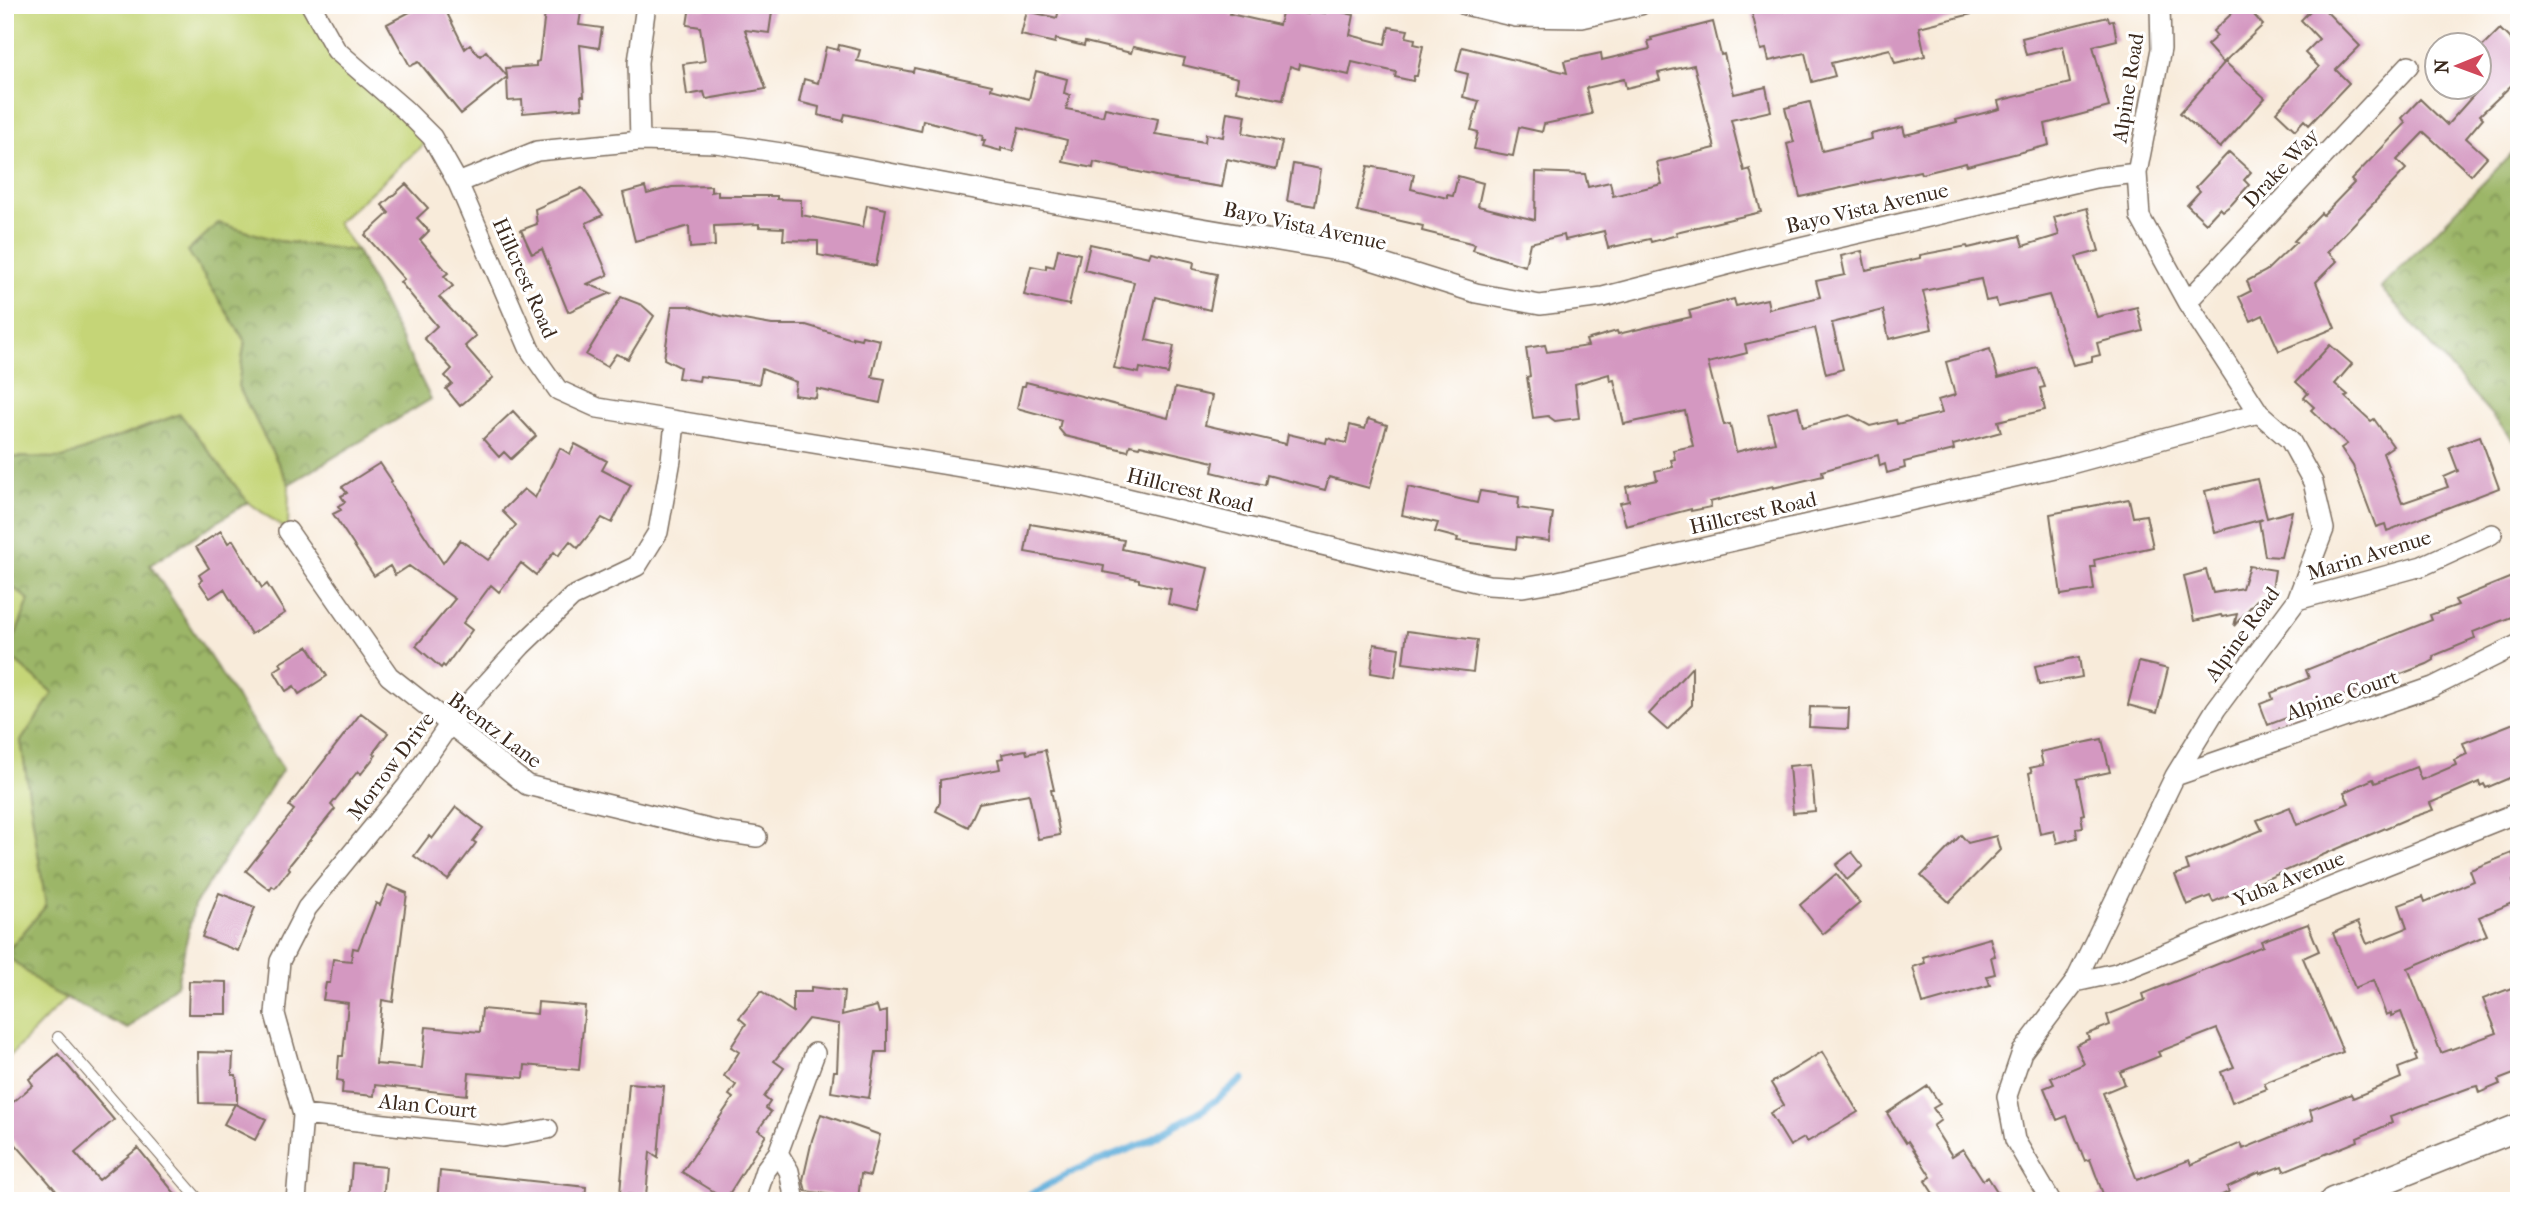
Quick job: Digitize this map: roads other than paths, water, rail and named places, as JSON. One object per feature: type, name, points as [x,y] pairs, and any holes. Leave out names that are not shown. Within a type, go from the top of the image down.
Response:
[{"type":"street","name":"Hillcrest Road","points":[[311,5],[336,50],[432,137],[458,183],[530,350],[558,390],[597,408],[1077,486],[1488,585],[1523,587],[2067,465],[2259,413]]},
{"type":"street","points":[[640,141],[638,62],[646,5]]},
{"type":"street","points":[[1466,5],[1516,17],[1581,18],[1640,5]]},
{"type":"street","name":"Alpine Road","points":[[2051,1201],[2015,1140],[2007,1096],[2022,1052],[2075,982],[2175,776],[2216,709],[2297,600],[2324,529],[2313,482],[2290,440],[2259,413],[2187,302],[2140,218],[2137,173],[2161,49],[2160,5]]},
{"type":"street","name":"Drake Way","points":[[2187,302],[2409,65]]},
{"type":"street","name":"Bayo Vista Avenue","points":[[458,183],[537,150],[640,141],[716,143],[1349,253],[1476,293],[1540,305],[1603,297],[1757,257],[2095,178],[2137,173]]},
{"type":"street","name":"Morrow Drive","points":[[296,1201],[303,1115],[275,1014],[279,961],[307,908],[407,786],[449,725],[521,646],[572,597],[637,566],[658,532],[671,460],[674,422]]},
{"type":"street","name":"Brentz Lane","points":[[288,531],[388,676],[527,785],[717,831],[757,837]]},
{"type":"street","name":"Marin Avenue","points":[[2297,600],[2422,566],[2492,534]]},
{"type":"street","name":"Alpine Court","points":[[2175,776],[2433,687],[2519,644]]},
{"type":"street","name":"Yuba Avenue","points":[[2075,982],[2116,973],[2519,812]]},
{"type":"street","points":[[755,1201],[765,1170],[778,1153],[815,1053]]},
{"type":"street","name":"Alan Court","points":[[303,1115],[503,1137],[548,1129]]},
{"type":"street","points":[[2333,1201],[2519,1126]]},
{"type":"street","points":[[778,1153],[789,1171],[795,1201]]},
{"type":"lane","points":[[58,1037],[200,1201]]},
{"type":"waterway","points":[[1019,1201],[1069,1173],[1142,1144],[1204,1109],[1243,1079]]}]
